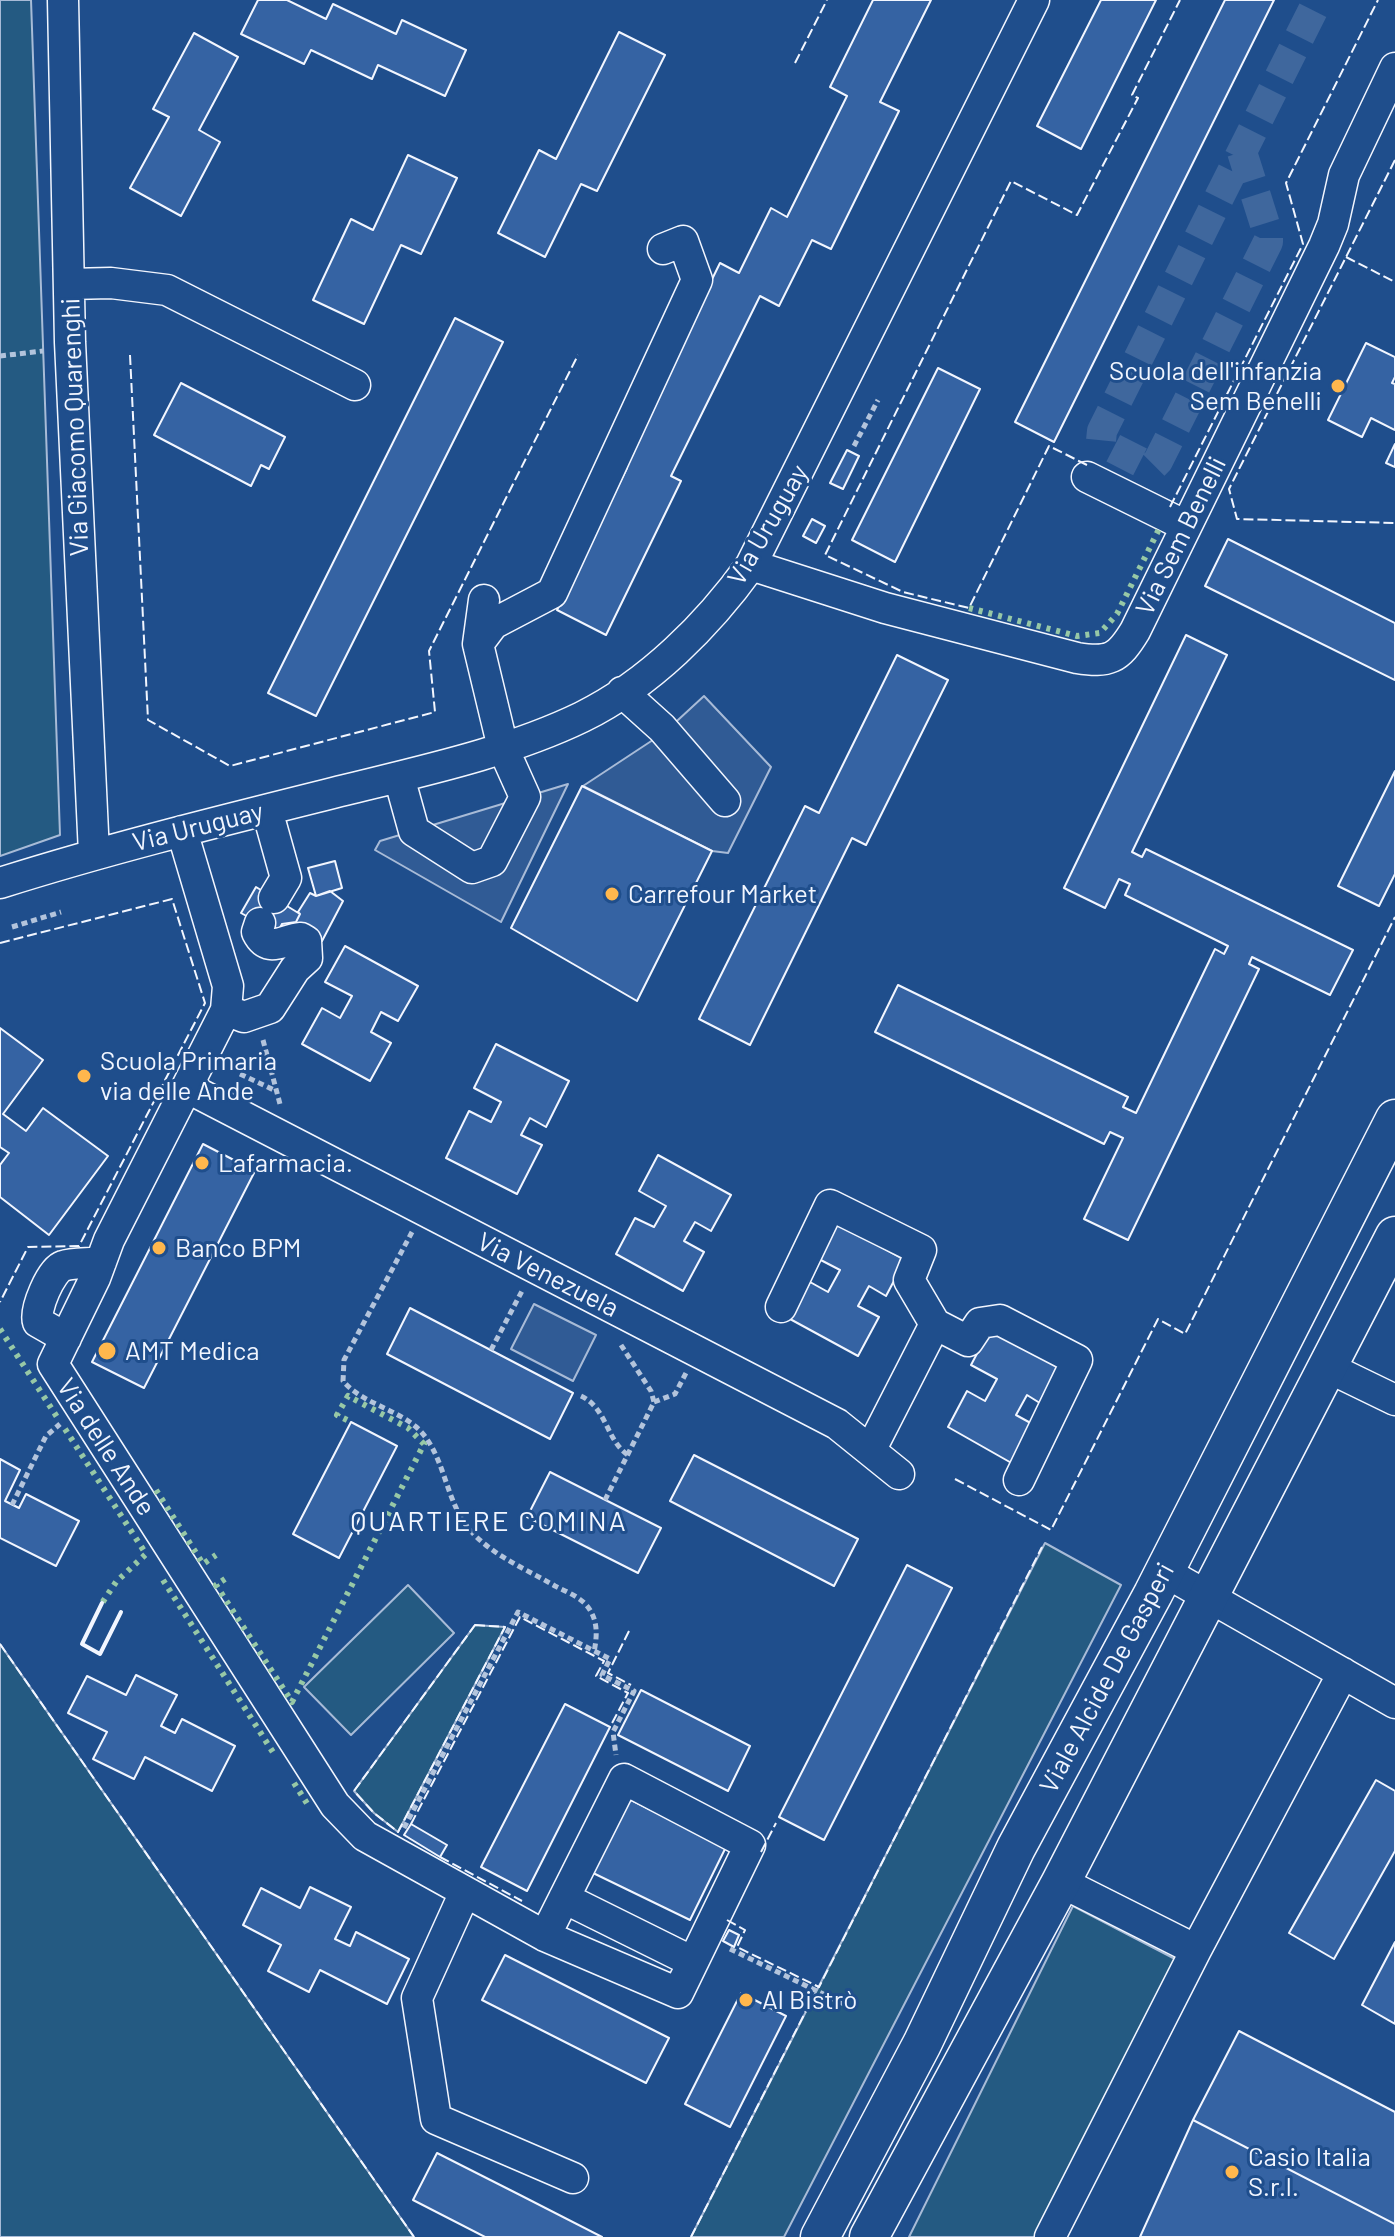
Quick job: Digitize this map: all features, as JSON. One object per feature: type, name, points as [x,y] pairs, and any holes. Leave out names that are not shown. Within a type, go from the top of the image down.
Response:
[{"type":"main road","name":"Viale Alcide De Gasperi","points":[[820,2237],[922,2044],[1016,1848],[1165,1572],[1395,1119]]},
{"type":"main road","name":"Viale Alcide De Gasperi","points":[[869,2237],[1061,1882],[1395,1236]]},
{"type":"street","name":"Via Giacomo Quarenghi","points":[[63,0],[69,284],[94,854]]},
{"type":"street","name":"Via Uruguay","points":[[0,883],[94,854],[503,748],[582,717],[650,671],[699,628],[751,565],[1034,0]]},
{"type":"street","name":"Via Sem Benelli","points":[[751,565],[885,608],[1077,658],[1106,660],[1117,654],[1135,631],[1324,246],[1333,224],[1344,175],[1395,68]]},
{"type":"street","points":[[478,644],[493,624],[552,593],[697,280],[683,241],[663,249]]},
{"type":"street","points":[[69,284],[111,283],[167,290],[355,385]]},
{"type":"street","points":[[1087,477],[1186,526]]},
{"type":"street","points":[[399,777],[414,831],[472,868],[492,861],[525,797],[503,748],[478,644],[484,600]]},
{"type":"street","points":[[622,692],[662,728],[725,801]]},
{"type":"street","points":[[226,1010],[244,1017],[270,1008],[295,969],[307,958],[306,941],[301,938],[268,945],[263,943],[257,932],[286,878],[267,810]]},
{"type":"street","name":"Via delle Ande","points":[[182,831],[228,986],[226,1010],[109,1240],[53,1364],[335,1805],[365,1836],[545,1936],[678,1993],[750,1845],[624,1779],[545,1936]]},
{"type":"street","name":"Via Venezuela","points":[[188,1088],[837,1424],[899,1474]]},
{"type":"street","points":[[781,1307],[830,1205],[921,1250],[909,1280],[935,1324],[968,1341],[980,1323],[1000,1320],[1077,1360],[1019,1480]]},
{"type":"street","points":[[871,1449],[935,1324]]},
{"type":"street","points":[[1327,1367],[1395,1400]]},
{"type":"street","points":[[1165,1572],[1395,1703]]},
{"type":"street","points":[[1050,2237],[1196,1950],[1343,1673]]},
{"type":"street","points":[[1061,1882],[1196,1950]]},
{"type":"street","points":[[465,1892],[417,1998],[436,2119],[573,2178]]},
{"type":"street","points":[[564,1898],[693,1962]]},
{"type":"path","points":[[0,356],[48,350]]},
{"type":"path","points":[[854,446],[878,400]]},
{"type":"path","points":[[12,927],[61,912]]},
{"type":"path","points":[[262,1033],[280,1106]]},
{"type":"path","points":[[240,1074],[277,1092]]},
{"type":"path","points":[[423,1210],[344,1360],[343,1381],[358,1394],[402,1417],[425,1437],[460,1515],[479,1540],[576,1597],[590,1609],[597,1629],[594,1652]]},
{"type":"path","points":[[491,1350],[526,1282]]},
{"type":"path","points":[[605,1500],[654,1402],[651,1391],[618,1337]]},
{"type":"path","points":[[654,1402],[675,1394],[690,1366]]},
{"type":"path","points":[[581,1396],[596,1405],[619,1449],[628,1455]]},
{"type":"path","points":[[12,1505],[46,1436],[64,1422]]},
{"type":"path","points":[[399,1838],[518,1612],[610,1659],[602,1675],[634,1691],[613,1732],[617,1764]]},
{"type":"path","points":[[717,1942],[848,2006]]},
{"type":"shaded area","points":[[0,0],[31,0],[60,835],[0,856]]},
{"type":"shaded area","name":"Carrefour Market","points":[[704,696],[771,767],[728,853],[712,851],[583,786],[665,732]]},
{"type":"shaded area","points":[[568,784],[501,922],[375,850],[380,841]]},
{"type":"shaded area","points":[[534,1304],[596,1335],[573,1381],[511,1349]]},
{"type":"shaded area","points":[[1045,1543],[1121,1585],[784,2237],[691,2237]]},
{"type":"shaded area","points":[[408,1585],[454,1633],[351,1735],[304,1687]]},
{"type":"shaded area","points":[[475,1625],[505,1627],[398,1832],[374,1813],[354,1791]]},
{"type":"shaded area","points":[[0,1644],[414,2237],[0,2237]]},
{"type":"shaded area","points":[[1073,1906],[1177,1960],[1035,2237],[909,2237]]},
{"type":"building","points":[[258,0],[287,0],[326,19],[333,4],[396,34],[402,20],[466,50],[445,96],[378,65],[372,79],[311,50],[304,64],[241,34]]},
{"type":"building","points":[[873,0],[931,0],[880,102],[899,111],[831,249],[812,240],[779,306],[760,296],[671,476],[681,481],[606,635],[557,610],[627,468],[621,465],[720,263],[739,273],[771,208],[787,217],[847,96],[830,87]]},
{"type":"building","points":[[1101,0],[1156,0],[1081,149],[1037,126]]},
{"type":"building","points":[[1225,0],[1274,0],[1054,442],[1015,422]]},
{"type":"building","points":[[619,32],[665,55],[597,191],[581,184],[545,257],[498,233],[539,150],[556,159]]},
{"type":"building","points":[[194,33],[238,57],[199,130],[220,142],[181,216],[130,188],[169,117],[153,109]]},
{"type":"building","points":[[408,155],[457,178],[421,254],[401,245],[364,324],[313,300],[351,219],[373,230]]},
{"type":"building","points":[[455,318],[503,342],[316,716],[268,693]]},
{"type":"building","points":[[1366,343],[1395,357],[1392,383],[1395,384],[1395,430],[1371,418],[1362,437],[1328,420]]},
{"type":"building","points":[[938,368],[980,389],[895,562],[852,540]]},
{"type":"building","points":[[181,383],[285,437],[269,469],[261,465],[251,486],[154,435]]},
{"type":"building","points":[[1395,444],[1395,467],[1386,463]]},
{"type":"building","points":[[847,450],[859,456],[843,489],[830,483]]},
{"type":"building","points":[[812,519],[825,526],[816,543],[803,536]]},
{"type":"building","points":[[1228,539],[1395,623],[1395,680],[1205,586]]},
{"type":"building","points":[[1186,635],[1227,655],[1132,852],[1142,857],[1146,849],[1353,950],[1330,995],[1252,957],[1249,964],[1259,969],[1128,1240],[1084,1219],[1123,1138],[1110,1132],[1104,1144],[875,1032],[898,985],[1128,1097],[1123,1107],[1136,1113],[1215,949],[1224,954],[1228,946],[1125,895],[1130,884],[1119,879],[1105,908],[1064,888]]},
{"type":"building","points":[[897,655],[948,680],[866,845],[852,838],[750,1045],[699,1019],[805,806],[819,813]]},
{"type":"building","points":[[1395,771],[1395,874],[1379,906],[1338,886]]},
{"type":"building","points":[[582,786],[712,851],[637,1001],[511,928]]},
{"type":"building","points":[[335,861],[342,888],[316,896],[308,868]]},
{"type":"building","points":[[256,887],[300,914],[296,922],[282,924],[277,933],[241,913]]},
{"type":"building","points":[[330,891],[343,901],[322,941],[301,930],[285,934],[282,924],[296,922],[298,912],[310,893],[316,896]]},
{"type":"building","points":[[345,946],[418,986],[398,1021],[381,1012],[371,1032],[391,1043],[370,1081],[302,1044],[322,1008],[340,1018],[352,996],[325,982]]},
{"type":"building","points":[[0,1028],[43,1060],[3,1114],[26,1131],[43,1108],[108,1156],[49,1235],[0,1197],[0,1165],[9,1153],[0,1147]]},
{"type":"building","points":[[496,1044],[569,1081],[546,1127],[530,1118],[521,1135],[542,1145],[517,1194],[446,1158],[469,1111],[491,1122],[501,1102],[474,1088]]},
{"type":"building","points":[[203,1144],[255,1171],[144,1388],[92,1362]]},
{"type":"building","points":[[658,1155],[731,1195],[711,1231],[695,1222],[684,1241],[704,1252],[683,1291],[616,1254],[635,1218],[654,1227],[666,1206],[639,1191]]},
{"type":"building","points":[[832,1220],[905,1260],[886,1296],[869,1286],[858,1306],[879,1317],[858,1356],[790,1319],[810,1282],[828,1292],[840,1270],[813,1256]]},
{"type":"building","points":[[410,1308],[573,1393],[550,1439],[387,1354]]},
{"type":"building","points":[[990,1329],[1063,1369],[1043,1405],[1027,1395],[1016,1415],[1036,1426],[1015,1465],[948,1427],[967,1391],[985,1401],[997,1379],[971,1365]]},
{"type":"building","points":[[351,1422],[397,1446],[339,1558],[293,1534]]},
{"type":"building","points":[[694,1455],[858,1539],[834,1586],[670,1501]]},
{"type":"building","points":[[0,1459],[20,1470],[5,1501],[19,1508],[26,1494],[79,1521],[56,1566],[0,1538]]},
{"type":"building","points":[[550,1472],[661,1528],[638,1573],[527,1517]]},
{"type":"building","points":[[907,1565],[952,1588],[824,1840],[779,1817]]},
{"type":"building","points":[[136,1675],[177,1695],[161,1726],[175,1733],[182,1719],[235,1746],[212,1791],[145,1757],[134,1779],[93,1759],[107,1732],[68,1713],[87,1676],[126,1695]]},
{"type":"building","points":[[641,1690],[750,1746],[728,1791],[618,1735]]},
{"type":"building","points":[[565,1704],[610,1727],[527,1891],[481,1867]]},
{"type":"building","points":[[1376,1780],[1395,1791],[1395,1851],[1334,1959],[1289,1933]]},
{"type":"building","points":[[627,1798],[726,1847],[690,1920],[591,1872]]},
{"type":"building","points":[[411,1824],[447,1845],[440,1857],[404,1835]]},
{"type":"building","points":[[310,1887],[351,1907],[335,1939],[350,1946],[356,1932],[409,1959],[387,2004],[320,1970],[309,1992],[268,1971],[281,1945],[243,1925],[261,1888],[300,1908]]},
{"type":"building","points":[[729,1930],[739,1935],[734,1947],[723,1941]]},
{"type":"building","points":[[1395,1942],[1395,2024],[1362,2005]]},
{"type":"building","points":[[505,1955],[669,2038],[646,2083],[482,2000]]},
{"type":"building","points":[[741,1993],[786,2016],[730,2127],[685,2104]]},
{"type":"building","points":[[1239,2031],[1395,2112],[1395,2224],[1193,2120]]},
{"type":"building","name":"Casio Italia S.r.l.","points":[[1193,2120],[1395,2224],[1395,2237],[1140,2237]]},
{"type":"building","points":[[437,2153],[602,2237],[485,2237],[413,2200]]},
{"type":"tunnel","points":[[1242,152],[1268,242],[1158,461],[1153,466],[1146,465],[1101,441],[1102,431],[1318,0]]},
{"type":"hedge","points":[[969,608],[1077,636],[1100,633],[1117,614],[1161,525]]},
{"type":"hedge","points":[[0,1329],[57,1417]]},
{"type":"hedge","points":[[225,1579],[216,1585],[292,1702],[424,1444],[408,1428],[348,1396],[337,1415],[351,1422]]},
{"type":"hedge","points":[[65,1429],[146,1554],[116,1582],[102,1603]]},
{"type":"hedge","points":[[156,1490],[203,1564],[216,1555]]},
{"type":"hedge","points":[[163,1580],[276,1757]]},
{"type":"hedge","points":[[294,1783],[308,1805]]},
{"type":"fence","points":[[795,63],[827,0]]},
{"type":"fence","points":[[1087,465],[1049,446],[969,608],[903,592],[825,555],[1011,181],[1077,215],[1138,98],[1132,95],[1180,0]]},
{"type":"fence","points":[[1170,507],[1303,244],[1286,183],[1378,0]]},
{"type":"fence","points":[[1395,160],[1229,489],[1237,519],[1395,523]]},
{"type":"fence","points":[[1346,257],[1395,282]]},
{"type":"fence","points":[[130,355],[148,720],[230,766],[435,712],[429,651],[578,355]]},
{"type":"fence","points":[[0,943],[172,899],[205,1003],[79,1246],[28,1247],[0,1302]]},
{"type":"fence","points":[[955,1479],[1051,1530],[1158,1319],[1185,1334],[1395,917]]},
{"type":"fence","points":[[727,1920],[745,1930],[737,1947],[819,1987],[1042,1547]]},
{"type":"fence","points":[[411,1824],[520,1617],[604,1661],[596,1676],[628,1693],[610,1727]]},
{"type":"fence","points":[[475,1625],[505,1627],[398,1832],[374,1813],[354,1791],[475,1625]]},
{"type":"fence","points":[[629,1631],[608,1673],[631,1685]]},
{"type":"fence","points":[[0,1644],[414,2237]]},
{"type":"fence","points":[[761,1852],[776,1823]]},
{"type":"fence","points":[[440,1857],[522,1901]]},
{"type":"fence","points":[[691,2237],[813,1997]]},
{"type":"wall","points":[[102,1603],[82,1644],[100,1654],[121,1612]]},
{"type":"place","name":"Scuola dell'infanzia Sem Benelli","points":[[1338,386]]},
{"type":"place","name":"Carrefour Market","points":[[612,894]]},
{"type":"place","name":"Scuola Primaria via delle Ande","points":[[84,1076]]},
{"type":"place","name":"Lafarmacia.","points":[[202,1163]]},
{"type":"place","name":"Banco BPM","points":[[159,1248]]},
{"type":"place","name":"AMT Medica","points":[[107,1351]]},
{"type":"place","name":"Al Bistrò","points":[[746,2000]]},
{"type":"place","name":"Casio Italia S.r.l.","points":[[1232,2172]]},
{"type":"district","name":"QUARTIERE COMINA","points":[[489,1522]]}]
